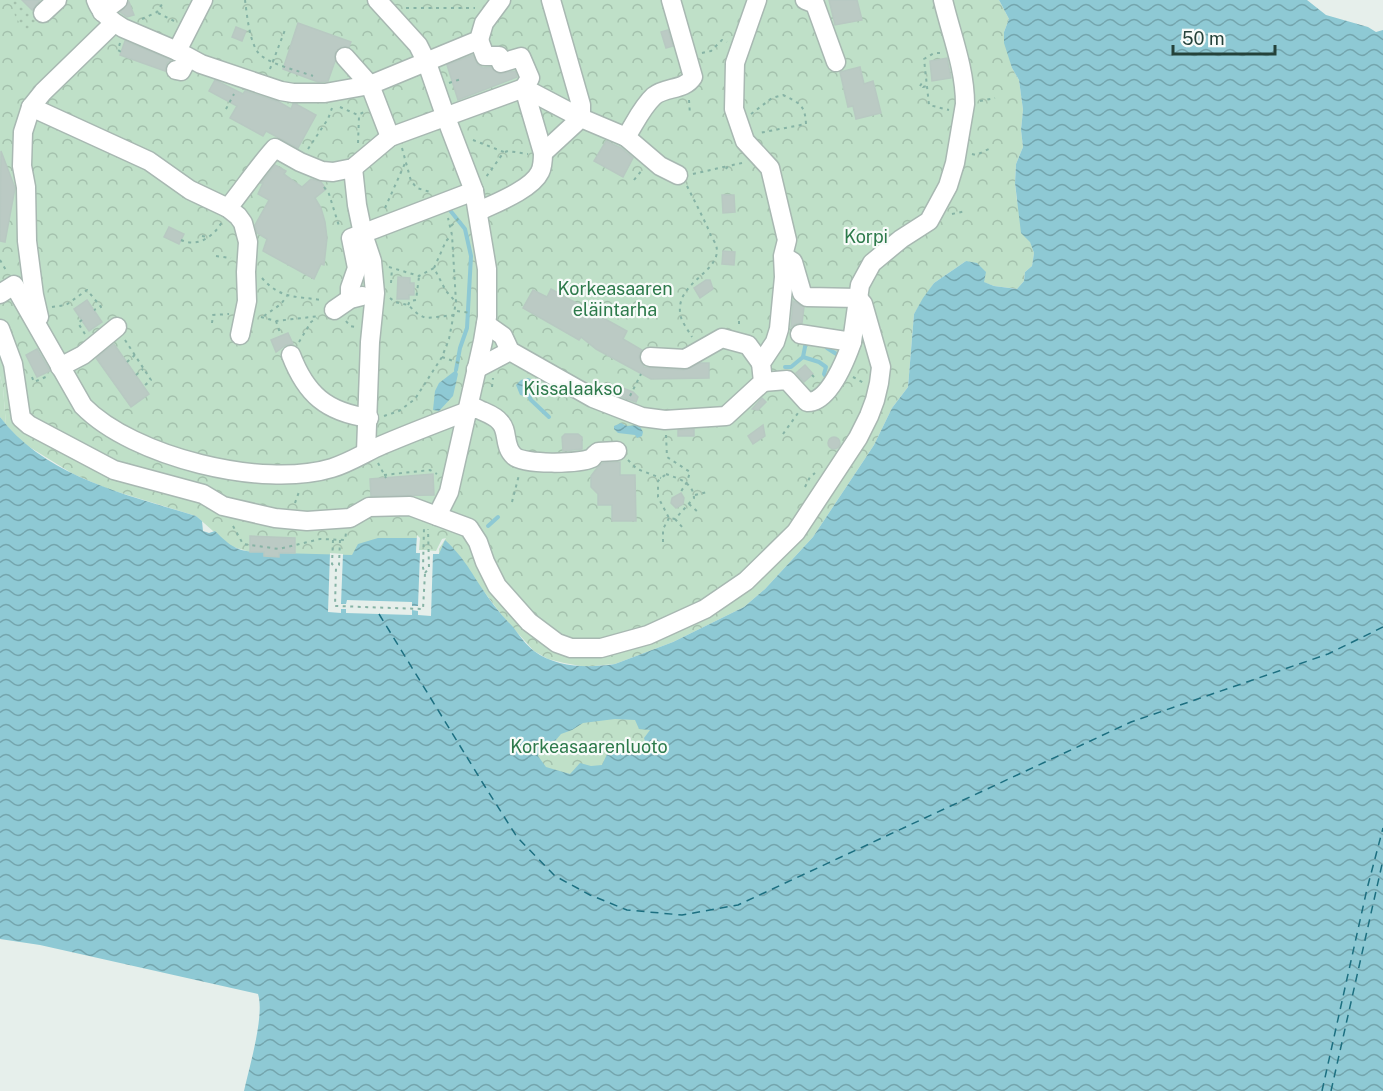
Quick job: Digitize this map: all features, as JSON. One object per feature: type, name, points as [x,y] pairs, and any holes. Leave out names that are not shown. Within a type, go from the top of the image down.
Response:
[{"type":"lane","points":[[43,13],[57,0]]},
{"type":"lane","points":[[44,337],[31,275],[27,241],[26,187],[22,166],[23,132],[31,107],[118,0]]},
{"type":"lane","points":[[180,60],[188,28],[203,0]]},
{"type":"lane","points":[[228,208],[275,148],[322,171],[327,177],[358,164],[394,135],[524,88],[530,78],[521,57],[501,63],[499,56],[485,56],[479,40],[484,23],[501,0]]},
{"type":"lane","points":[[543,153],[581,118],[581,105],[550,0]]},
{"type":"lane","points":[[626,136],[656,94],[690,82],[693,77],[671,0]]},
{"type":"lane","points":[[757,0],[735,63],[734,109],[745,141],[770,168],[787,240],[783,256],[784,278],[778,329],[775,342],[761,363]]},
{"type":"lane","points":[[479,319],[503,336],[510,351],[593,398],[642,417],[659,420],[726,416],[763,382],[787,380],[806,400],[813,402],[821,396],[841,371],[852,342],[860,285],[872,263],[901,239],[929,221],[936,212],[948,186],[958,149],[965,94],[957,51],[943,0]]},
{"type":"lane","points":[[812,1],[836,62]]},
{"type":"lane","points":[[381,4],[418,45],[427,63],[445,116],[478,187],[487,269],[470,367],[467,412],[449,492],[431,514]]},
{"type":"lane","points":[[107,15],[180,60],[281,91],[304,93],[325,93],[370,85],[479,40]]},
{"type":"lane","points":[[345,57],[370,85],[394,135]]},
{"type":"lane","points":[[524,88],[581,118],[626,136],[660,166],[682,180]]},
{"type":"lane","points":[[479,211],[508,197],[532,182],[540,173],[543,153],[524,88]]},
{"type":"lane","points":[[31,107],[148,161],[190,190],[228,208],[238,216],[243,223],[248,242],[247,301],[240,335]]},
{"type":"lane","points":[[358,164],[357,205],[371,231],[375,296],[370,342],[366,452]]},
{"type":"lane","points":[[350,299],[350,288],[357,268],[351,238],[443,203],[478,187]]},
{"type":"lane","points":[[0,329],[13,364],[21,418],[29,425],[114,470],[203,494],[223,506],[289,521],[346,518],[369,507],[410,506],[469,528],[478,542],[497,586],[529,622],[557,643],[584,649],[648,635],[705,609],[746,581],[796,532],[858,438],[869,416],[879,383],[880,367],[863,304],[858,298],[807,297],[802,292],[793,262],[783,256]]},
{"type":"lane","points":[[0,294],[14,285],[83,406],[95,419],[133,440],[171,455],[232,471],[280,474],[332,468],[441,420],[476,408],[500,420],[509,450],[515,458],[524,461],[543,463],[574,461],[592,458],[598,452],[617,451]]},
{"type":"lane","points":[[324,309],[350,299],[375,296]]},
{"type":"lane","points":[[60,367],[83,355],[117,327]]},
{"type":"lane","points":[[800,334],[852,342]]},
{"type":"lane","points":[[650,357],[685,359],[722,338],[748,345],[761,363],[763,382]]},
{"type":"lane","points":[[470,367],[510,351]]},
{"type":"lane","points":[[291,355],[303,383],[324,403],[359,417],[369,418]]},
{"type":"path","points":[[245,0],[247,20],[257,52],[273,62],[317,78]]},
{"type":"path","points":[[157,12],[164,1]]},
{"type":"path","points":[[381,4],[458,9]]},
{"type":"path","points":[[121,52],[118,50],[107,15],[157,12],[188,28]]},
{"type":"path","points":[[264,86],[285,30]]},
{"type":"path","points":[[688,57],[711,51],[722,40],[734,46],[743,43]]},
{"type":"path","points":[[957,51],[934,53],[924,59],[929,105],[964,113]]},
{"type":"path","points":[[926,70],[931,70]]},
{"type":"path","points":[[452,82],[461,79]]},
{"type":"path","points":[[921,86],[922,83],[923,87],[927,86]]},
{"type":"path","points":[[226,110],[234,94]]},
{"type":"path","points":[[783,95],[800,104],[806,114],[806,124],[784,129],[741,129],[772,98],[783,95]]},
{"type":"path","points":[[300,162],[328,119],[333,105]]},
{"type":"path","points":[[358,115],[358,164]]},
{"type":"path","points":[[369,418],[388,415],[408,406],[442,357],[456,310],[452,235],[443,203],[429,191],[413,185],[406,161],[394,135]]},
{"type":"path","points":[[466,138],[504,152],[508,151]]},
{"type":"path","points":[[958,149],[976,155],[991,148]]},
{"type":"path","points":[[478,187],[504,152]]},
{"type":"path","points":[[371,231],[406,161]]},
{"type":"path","points":[[699,350],[679,313],[680,306],[685,291],[693,281],[703,276],[715,259],[716,246],[682,180],[710,169],[727,168],[747,161]]},
{"type":"path","points":[[634,180],[642,170]]},
{"type":"path","points":[[327,177],[329,194],[340,228]]},
{"type":"path","points":[[181,240],[194,243],[208,237],[219,227],[228,208]]},
{"type":"path","points":[[372,261],[419,276],[434,268],[446,241],[452,235]]},
{"type":"path","points":[[202,236],[208,237]]},
{"type":"path","points":[[247,261],[270,288],[324,309]]},
{"type":"path","points":[[434,268],[446,291],[456,302]]},
{"type":"path","points":[[408,305],[410,301],[416,300],[419,276]]},
{"type":"path","points":[[66,304],[87,290],[101,308],[94,310]]},
{"type":"path","points":[[263,317],[281,304],[287,296]]},
{"type":"path","points":[[375,296],[390,298],[395,302],[408,305],[426,318],[455,315]]},
{"type":"path","points":[[212,323],[213,315],[244,315],[276,321],[324,309]]},
{"type":"path","points":[[308,327],[324,309]]},
{"type":"path","points":[[456,310],[464,311],[479,319]]},
{"type":"path","points":[[78,323],[82,320]]},
{"type":"path","points":[[276,321],[280,333]]},
{"type":"path","points":[[117,327],[152,380],[144,386]]},
{"type":"path","points":[[127,362],[135,355]]},
{"type":"path","points":[[442,357],[470,367]]},
{"type":"path","points":[[30,374],[34,382],[56,372],[60,367]]},
{"type":"path","points":[[136,375],[144,369]]},
{"type":"path","points":[[627,410],[630,395],[641,374]]},
{"type":"path","points":[[852,376],[861,382]]},
{"type":"path","points":[[783,434],[806,400]]},
{"type":"path","points":[[666,436],[667,456],[690,472],[680,493]]},
{"type":"path","points":[[617,451],[624,454],[637,469],[661,478]]},
{"type":"path","points":[[512,502],[524,461]]},
{"type":"path","points":[[384,475],[430,470],[450,484]]},
{"type":"path","points":[[289,521],[306,472]]},
{"type":"path","points":[[669,518],[658,497],[658,481],[666,474],[687,482],[694,495],[675,519]]},
{"type":"path","points":[[694,495],[707,492]]},
{"type":"path","points":[[689,504],[699,513]]},
{"type":"path","points":[[223,506],[243,544],[279,549],[320,539],[345,540],[346,518]]},
{"type":"path","points":[[340,540],[339,565],[336,568],[335,604],[337,606],[423,609],[425,573],[423,568],[431,514]]},
{"type":"path","points":[[425,573],[429,568],[431,514]]},
{"type":"path","points":[[669,518],[675,519],[684,529]]},
{"type":"path","points":[[663,542],[663,530],[669,518]]},
{"type":"path","points":[[333,540],[332,564],[336,568]]},
{"type":"green space","name":"Korkeasaaren eläintarha","points":[[0,0],[999,0],[1009,19],[1004,32],[1012,68],[1019,80],[1023,110],[1021,130],[1023,147],[1016,164],[1015,183],[1017,201],[1034,253],[1032,266],[1025,272],[1024,281],[1017,289],[983,282],[984,280],[966,261],[934,283],[914,314],[908,387],[892,408],[874,445],[813,537],[765,589],[744,607],[673,642],[615,664],[586,667],[548,659],[534,651],[482,589],[439,554],[264,556],[230,546],[196,516],[108,489],[73,474],[23,443],[6,425],[0,376]]},
{"type":"green space","points":[[12,0],[63,0],[27,34],[15,16]]},
{"type":"green space","points":[[0,376],[3,388],[6,425],[0,417]]},
{"type":"green space","name":"Korkeasaarenluoto","points":[[691,715],[582,813],[507,733],[521,716]]},
{"type":"water","points":[[999,0],[1307,0],[1326,15],[1368,27],[1376,32],[1383,30],[1383,1091],[244,1091],[258,1028],[260,1003],[258,994],[40,945],[0,939],[0,417],[19,438],[40,455],[64,469],[116,491],[196,516],[202,521],[203,531],[209,533],[215,531],[232,546],[242,550],[264,552],[265,556],[278,557],[279,553],[352,555],[358,544],[378,538],[417,538],[416,553],[439,554],[445,540],[461,557],[492,603],[525,643],[543,657],[553,661],[584,666],[615,664],[673,642],[744,607],[765,589],[813,537],[874,445],[892,408],[908,387],[914,314],[934,283],[966,261],[977,263],[986,272],[984,282],[994,286],[1017,289],[1024,281],[1025,272],[1032,266],[1034,253],[1030,242],[1021,233],[1015,183],[1016,164],[1023,147],[1021,130],[1023,110],[1019,80],[1012,68],[1004,43],[1004,32],[1009,19]],"holes":[[[615,719],[635,720],[639,729],[650,730],[644,738],[646,744],[630,744],[608,752],[602,765],[591,766],[580,763],[570,774],[546,767],[538,756],[539,747],[555,741],[561,734],[583,723]]]},
{"type":"water","points":[[456,370],[458,374],[453,396],[439,411],[433,410],[435,391],[439,383]]},
{"type":"water","points":[[528,378],[533,380],[533,392],[524,396],[520,395],[516,385]]},
{"type":"water","points":[[621,423],[627,426],[639,425],[643,432],[642,436],[637,438],[635,435],[618,433],[614,426]]},
{"type":"pier","points":[[417,535],[420,538],[419,550],[436,551],[442,539],[446,538],[439,549],[439,554],[433,554],[431,616],[418,615],[418,611],[412,610],[412,615],[346,613],[346,609],[341,609],[341,613],[328,612],[330,553],[343,554],[341,604],[346,604],[347,600],[412,602],[412,606],[418,606],[420,553],[416,553]]},
{"type":"building","points":[[22,0],[40,0],[32,10]]},
{"type":"building","points":[[829,0],[857,0],[862,20],[835,25]]},
{"type":"building","points":[[129,2],[134,15],[127,17],[120,12]]},
{"type":"building","points":[[298,23],[351,42],[349,47],[342,46],[335,53],[335,61],[328,81],[318,82],[283,69]]},
{"type":"building","points":[[236,27],[246,31],[242,41],[232,37]]},
{"type":"building","points":[[668,30],[673,46],[666,48],[661,32]]},
{"type":"building","points":[[125,41],[171,60],[167,63],[165,71],[120,55]]},
{"type":"building","points":[[473,55],[478,65],[483,68],[491,67],[499,74],[515,71],[517,77],[458,100],[447,65]]},
{"type":"building","points":[[947,58],[951,78],[932,81],[930,61]]},
{"type":"building","points":[[860,67],[864,84],[873,81],[881,113],[856,119],[853,106],[848,107],[840,72]]},
{"type":"building","points":[[215,80],[243,94],[245,91],[279,102],[291,109],[293,104],[296,104],[316,115],[298,148],[266,131],[263,136],[230,118],[237,106],[209,91]]},
{"type":"building","points":[[606,141],[621,148],[633,158],[623,177],[594,161]]},
{"type":"building","points":[[1,151],[15,188],[5,242],[0,241]]},
{"type":"building","points":[[275,165],[286,171],[284,174],[302,187],[311,179],[321,182],[326,189],[315,198],[321,208],[327,238],[324,265],[321,264],[314,279],[263,251],[267,239],[257,233],[255,225],[269,200],[258,194],[263,183],[261,183]]},
{"type":"building","points":[[722,195],[734,195],[735,212],[723,213]]},
{"type":"building","points":[[169,227],[184,234],[179,244],[164,237]]},
{"type":"building","points":[[723,251],[735,252],[734,265],[722,264]]},
{"type":"building","points":[[398,277],[410,278],[410,283],[414,283],[414,295],[409,295],[409,299],[397,299]]},
{"type":"building","points":[[710,280],[713,289],[700,298],[694,288]]},
{"type":"building","points":[[551,289],[627,331],[623,339],[642,350],[639,357],[644,367],[684,370],[700,363],[709,363],[709,378],[651,379],[596,349],[581,337],[579,340],[523,308],[533,290],[547,297]]},
{"type":"building","points":[[87,300],[102,322],[89,331],[74,309]]},
{"type":"building","points":[[793,301],[804,307],[802,323],[791,327]]},
{"type":"building","points":[[288,333],[293,344],[286,345],[276,352],[271,340]]},
{"type":"building","points":[[114,344],[149,394],[131,407],[96,358]]},
{"type":"building","points":[[37,349],[50,371],[37,377],[26,355]]},
{"type":"building","points":[[805,365],[813,374],[804,382],[796,373]]},
{"type":"building","points":[[620,387],[633,392],[638,397],[636,402],[616,395]]},
{"type":"building","points":[[762,398],[766,402],[758,410],[752,409]]},
{"type":"building","points":[[763,425],[765,436],[753,444],[748,436]]},
{"type":"building","points":[[694,429],[694,436],[678,436],[678,430]]},
{"type":"building","points":[[565,434],[578,434],[582,437],[582,449],[563,451],[562,437]]},
{"type":"building","points":[[836,437],[840,443],[836,449],[832,449],[828,441]]},
{"type":"building","points":[[620,462],[620,475],[635,475],[636,521],[612,521],[612,505],[598,505],[598,494],[591,487],[591,476],[597,468],[603,463]]},
{"type":"building","points":[[433,474],[434,495],[371,496],[370,479]]},
{"type":"building","points":[[681,493],[684,498],[683,504],[676,508],[671,503],[672,498]]},
{"type":"building","points":[[250,536],[295,538],[295,553],[279,553],[279,557],[264,556],[264,552],[250,552]]},
{"type":"waterway","points":[[449,209],[465,229],[471,256],[467,328],[456,370]]},
{"type":"waterway","points":[[785,367],[791,367],[803,357],[806,342]]},
{"type":"waterway","points":[[827,348],[838,355]]},
{"type":"waterway","points":[[803,357],[826,367],[824,374],[827,378]]},
{"type":"waterway","points":[[528,394],[531,400],[549,417]]},
{"type":"waterway","points":[[488,526],[498,517]]},
{"type":"ferry route","points":[[379,614],[517,837],[555,876],[590,895],[627,910],[682,915],[738,905],[1131,722],[1328,654],[1383,627]]},
{"type":"ferry route","points":[[1322,1091],[1367,889],[1383,828]]},
{"type":"ferry route","points":[[1331,1091],[1383,860]]},
{"type":"park label","name":"Korpi","points":[[866,236]]},
{"type":"park label","name":"Kissalaakso","points":[[573,388]]}]
